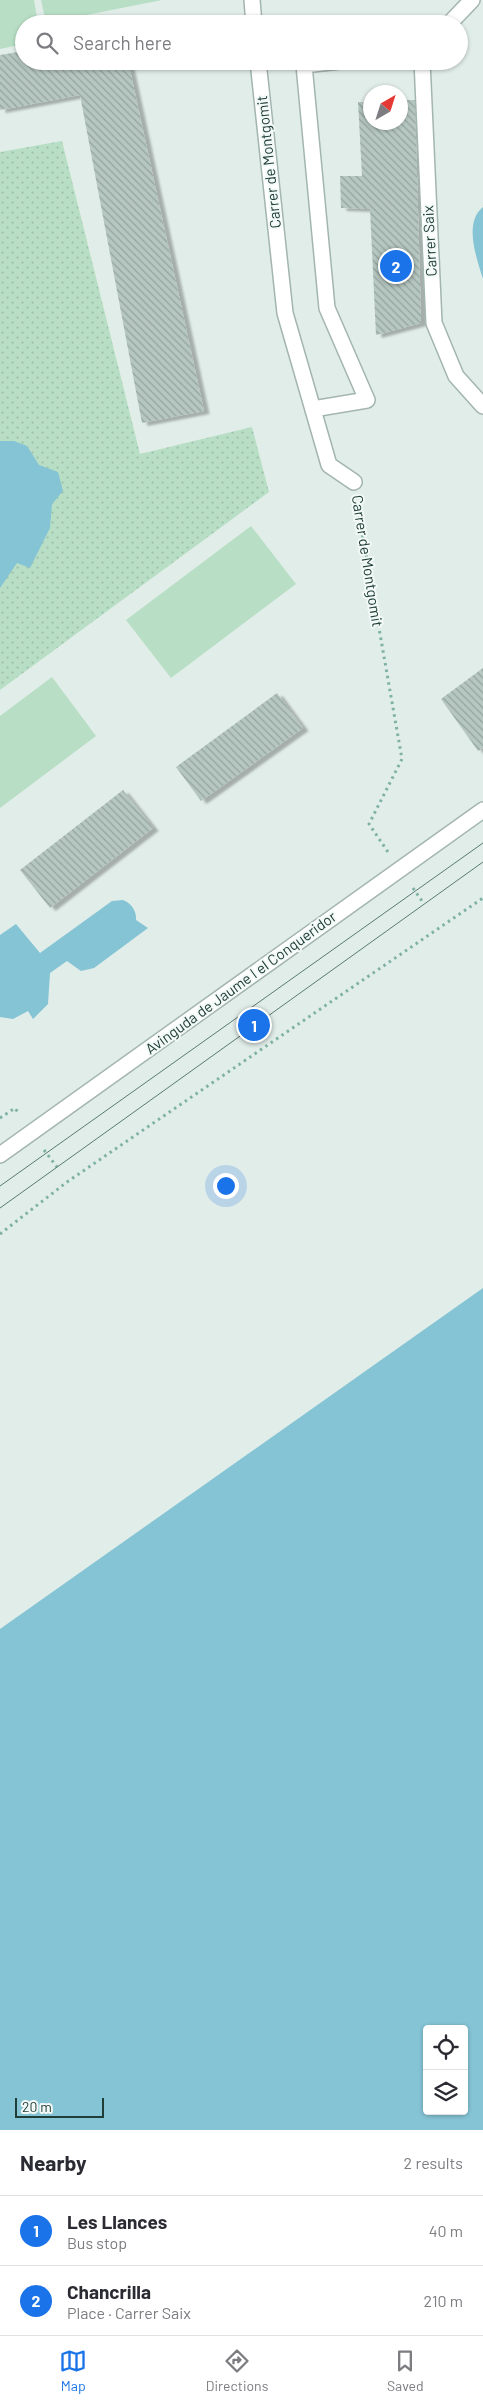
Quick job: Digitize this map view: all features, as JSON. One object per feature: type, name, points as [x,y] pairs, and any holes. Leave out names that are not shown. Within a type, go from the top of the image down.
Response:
[{"type":"street","points":[[252,0],[253,15]]},
{"type":"street","points":[[458,15],[472,0]]},
{"type":"street","name":"Carrer de Montgomit","points":[[259,70],[285,313],[329,464],[354,482]]},
{"type":"street","points":[[304,70],[327,308],[367,400],[313,409]]},
{"type":"street","name":"Carrer Saix","points":[[422,70],[434,323],[456,376],[483,406]]},
{"type":"street","name":"Avinguda de Jaume I el Conqueridor","points":[[0,1155],[483,810]]},
{"type":"path","name":"Carrer de Montgomit","points":[[354,482],[402,759],[369,824],[424,904]]},
{"type":"path","points":[[0,1234],[67,1182],[483,898]]},
{"type":"green space","points":[[0,0],[34,0],[36,15],[15,15],[15,46],[0,49]]},
{"type":"green space","points":[[41,0],[162,0],[86,15],[44,15]]},
{"type":"green space","points":[[62,141],[140,454],[252,427],[269,492],[0,690],[0,152]]},
{"type":"green space","points":[[251,526],[296,584],[171,678],[126,620]]},
{"type":"green space","points":[[52,677],[96,736],[0,808],[0,716]]},
{"type":"water","points":[[483,207],[483,279],[475,252],[473,232],[477,214]]},
{"type":"water","points":[[0,441],[14,441],[27,446],[39,465],[58,472],[63,491],[52,504],[50,528],[30,568],[17,563],[0,588]]},
{"type":"water","points":[[123,900],[133,908],[136,920],[148,928],[94,968],[81,971],[67,961],[50,973],[48,1004],[33,1019],[28,1011],[13,1019],[0,1017],[0,935],[16,924],[40,953],[112,901]]},
{"type":"water","points":[[483,1288],[483,2130],[0,2130],[0,1629]]},
{"type":"building","points":[[15,52],[15,70],[130,70],[204,411],[142,423],[80,95],[0,110],[0,55]]},
{"type":"building","points":[[408,100],[415,100],[421,323],[376,335],[370,209],[341,208],[340,176],[362,176],[358,102],[363,102],[363,130],[408,130]]},
{"type":"building","points":[[483,668],[483,748],[478,751],[441,699]]},
{"type":"building","points":[[277,693],[303,728],[201,801],[176,767]]},
{"type":"building","points":[[123,790],[153,828],[50,908],[20,870]]},
{"type":"tram line","points":[[0,1186],[483,843]]},
{"type":"tram line","points":[[0,1208],[483,862]]},
{"type":"place","name":"Chancrilla","points":[[396,266]]},
{"type":"place","name":"Les Llances","points":[[254,1025]]}]
